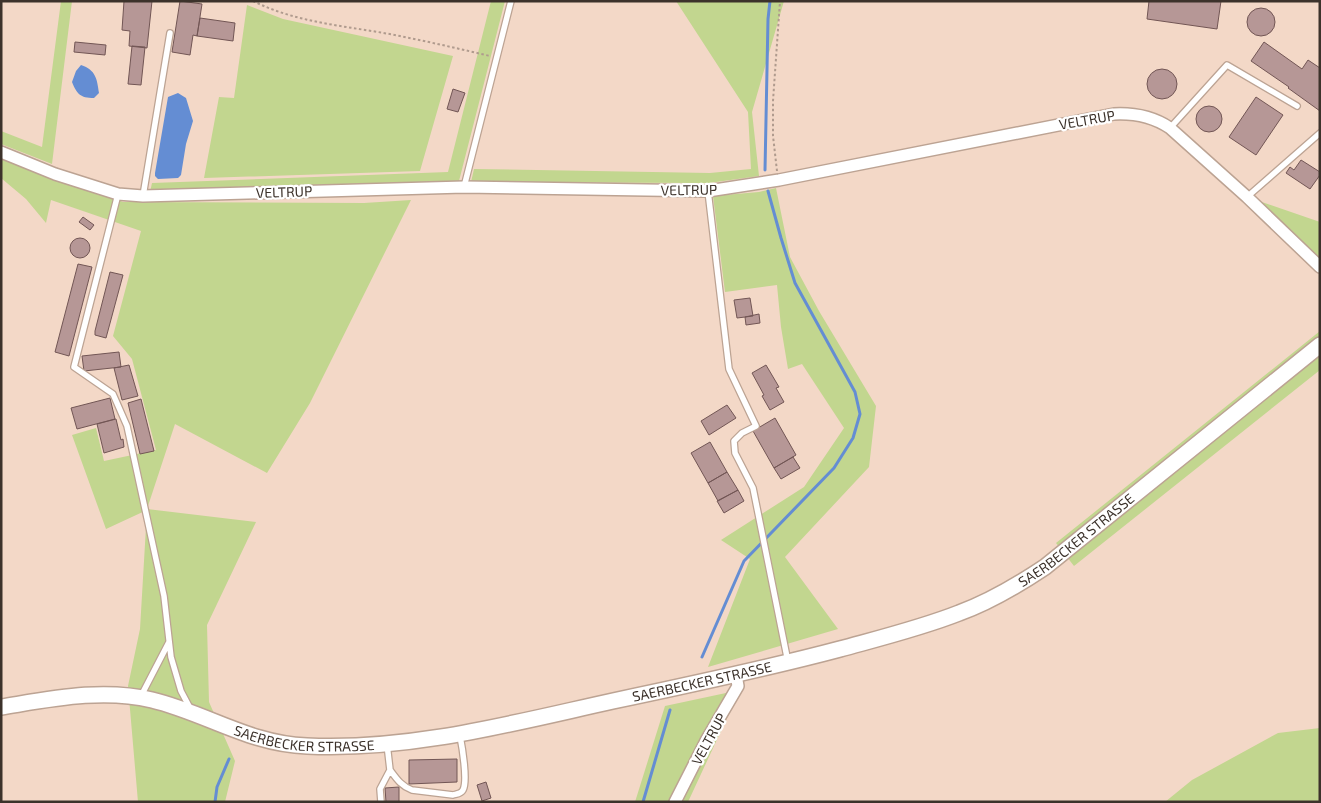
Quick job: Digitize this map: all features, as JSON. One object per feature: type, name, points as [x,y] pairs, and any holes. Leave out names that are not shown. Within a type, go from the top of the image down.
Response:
[{"type":"main road","name":"SAERBECKER STRASSE","points":[[1,706],[100,694],[122,694],[156,701],[275,743],[337,747],[387,743],[460,734],[736,675],[907,630],[960,613],[1023,582],[1045,567],[1320,345]]},
{"type":"street","name":"VELTRUP","points":[[1,152],[55,174],[118,194],[143,196],[464,187],[708,191],[779,180],[1114,114],[1128,113],[1156,120],[1170,128],[1247,197],[1320,267]]},
{"type":"street","name":"VELTRUP","points":[[675,802],[707,739],[738,686],[736,675]]},
{"type":"lane","points":[[464,187],[511,1]]},
{"type":"lane","points":[[143,196],[170,33]]},
{"type":"lane","points":[[1170,128],[1227,64],[1297,106]]},
{"type":"lane","points":[[1247,197],[1320,133]]},
{"type":"lane","points":[[708,191],[730,369],[756,426],[742,432],[734,441],[735,453],[753,488],[788,662]]},
{"type":"lane","points":[[118,194],[74,367],[113,394],[127,426],[164,596],[171,657],[181,691],[193,714]]},
{"type":"lane","points":[[140,697],[170,640]]},
{"type":"lane","points":[[387,743],[390,770],[398,781],[412,790],[453,795],[459,794],[463,790],[464,783],[464,762],[460,734]]},
{"type":"lane","points":[[381,802],[380,789],[390,770]]},
{"type":"path","points":[[252,1],[271,10],[302,20],[401,36],[497,57]]},
{"type":"path","points":[[779,180],[773,136],[773,101],[780,1]]},
{"type":"green space","points":[[61,1],[72,1],[52,164],[1,144],[1,131],[42,147]]},
{"type":"green space","points":[[491,1],[505,1],[459,181],[150,192],[152,183],[448,172]]},
{"type":"green space","points":[[676,1],[784,1],[752,112],[759,176],[709,183],[471,182],[474,169],[710,173],[751,169],[748,112]]},
{"type":"green space","points":[[247,5],[283,19],[453,56],[420,171],[204,178],[219,97],[234,98]]},
{"type":"green space","points":[[1,156],[123,202],[364,203],[411,200],[310,403],[267,473],[175,424],[147,509],[256,522],[207,625],[209,702],[235,761],[225,802],[138,802],[128,686],[140,629],[147,510],[106,529],[72,435],[96,428],[104,461],[156,450],[132,359],[113,336],[141,231],[51,200],[46,223],[26,199],[1,178]]},
{"type":"green space","points":[[776,188],[790,257],[819,311],[876,406],[869,467],[785,557],[838,629],[708,667],[750,559],[721,540],[804,487],[844,428],[802,364],[788,369],[777,285],[725,292],[713,196],[759,192]]},
{"type":"green space","points":[[1256,200],[1320,222],[1320,265]]},
{"type":"green space","points":[[1320,331],[1320,370],[1074,566],[1056,543]]},
{"type":"green space","points":[[740,690],[688,802],[635,802],[665,706]]},
{"type":"green space","points":[[1320,728],[1320,802],[1165,802],[1192,780],[1278,733]]},
{"type":"water","points":[[81,65],[93,72],[96,79],[99,93],[94,98],[80,95],[72,82],[76,71]]},
{"type":"water","points":[[178,93],[186,98],[193,121],[186,144],[181,175],[178,178],[158,179],[155,173],[168,97]]},
{"type":"building","points":[[124,1],[152,1],[147,48],[129,46],[130,31],[122,30]]},
{"type":"building","points":[[180,1],[202,4],[197,36],[193,35],[190,55],[172,52]]},
{"type":"building","points":[[1149,1],[1221,1],[1217,29],[1147,19]]},
{"type":"building","points":[[1261,8],[1271,12],[1275,22],[1271,32],[1261,36],[1251,32],[1247,22],[1251,12]]},
{"type":"building","points":[[200,18],[235,23],[233,41],[197,36]]},
{"type":"building","points":[[75,42],[106,45],[105,55],[74,52]]},
{"type":"building","points":[[1264,42],[1302,69],[1308,60],[1320,68],[1320,111],[1251,61]]},
{"type":"building","points":[[132,46],[145,47],[141,85],[128,84]]},
{"type":"building","points":[[1162,69],[1168,70],[1176,78],[1176,90],[1168,98],[1162,99],[1156,98],[1148,90],[1147,84],[1148,78],[1156,70]]},
{"type":"building","points":[[453,89],[465,93],[458,112],[447,109]]},
{"type":"building","points":[[1256,97],[1283,115],[1256,155],[1229,137]]},
{"type":"building","points":[[1209,106],[1218,110],[1222,119],[1218,128],[1209,132],[1200,128],[1196,119],[1200,110]]},
{"type":"building","points":[[1301,160],[1320,172],[1320,175],[1310,189],[1286,173],[1290,167],[1294,170]]},
{"type":"building","points":[[83,217],[94,225],[90,230],[79,222]]},
{"type":"building","points":[[80,238],[87,241],[90,248],[87,255],[80,258],[73,255],[70,248],[73,241]]},
{"type":"building","points":[[78,264],[92,267],[69,356],[55,352]]},
{"type":"building","points":[[110,272],[123,275],[106,338],[95,335],[95,331]]},
{"type":"building","points":[[750,298],[753,316],[737,318],[734,300]]},
{"type":"building","points":[[759,314],[760,323],[746,325],[745,317]]},
{"type":"building","points":[[119,352],[121,367],[84,371],[82,356]]},
{"type":"building","points":[[129,365],[138,396],[122,400],[114,368]]},
{"type":"building","points":[[766,365],[779,387],[776,388],[784,402],[770,410],[752,373]]},
{"type":"building","points":[[110,398],[115,419],[77,429],[71,408]]},
{"type":"building","points":[[141,399],[154,451],[140,454],[128,403]]},
{"type":"building","points":[[727,405],[736,418],[709,435],[701,421]]},
{"type":"building","points":[[775,418],[796,455],[774,468],[753,431]]},
{"type":"building","points":[[116,419],[124,447],[104,453],[97,424]]},
{"type":"building","points":[[710,442],[727,472],[708,483],[691,453]]},
{"type":"building","points":[[793,457],[800,468],[781,479],[774,468]]},
{"type":"building","points":[[727,472],[738,490],[718,501],[708,483]]},
{"type":"building","points":[[738,490],[744,501],[724,513],[717,501]]},
{"type":"building","points":[[457,759],[457,782],[409,784],[409,760]]},
{"type":"building","points":[[486,782],[491,798],[482,801],[477,785]]},
{"type":"building","points":[[399,787],[399,802],[386,802],[385,788]]},
{"type":"waterway","points":[[765,170],[770,1]]},
{"type":"waterway","points":[[702,657],[744,561],[834,468],[853,438],[860,414],[855,392],[795,283],[768,191]]},
{"type":"waterway","points":[[643,802],[670,710]]},
{"type":"waterway","points":[[215,802],[217,787],[229,759]]}]
